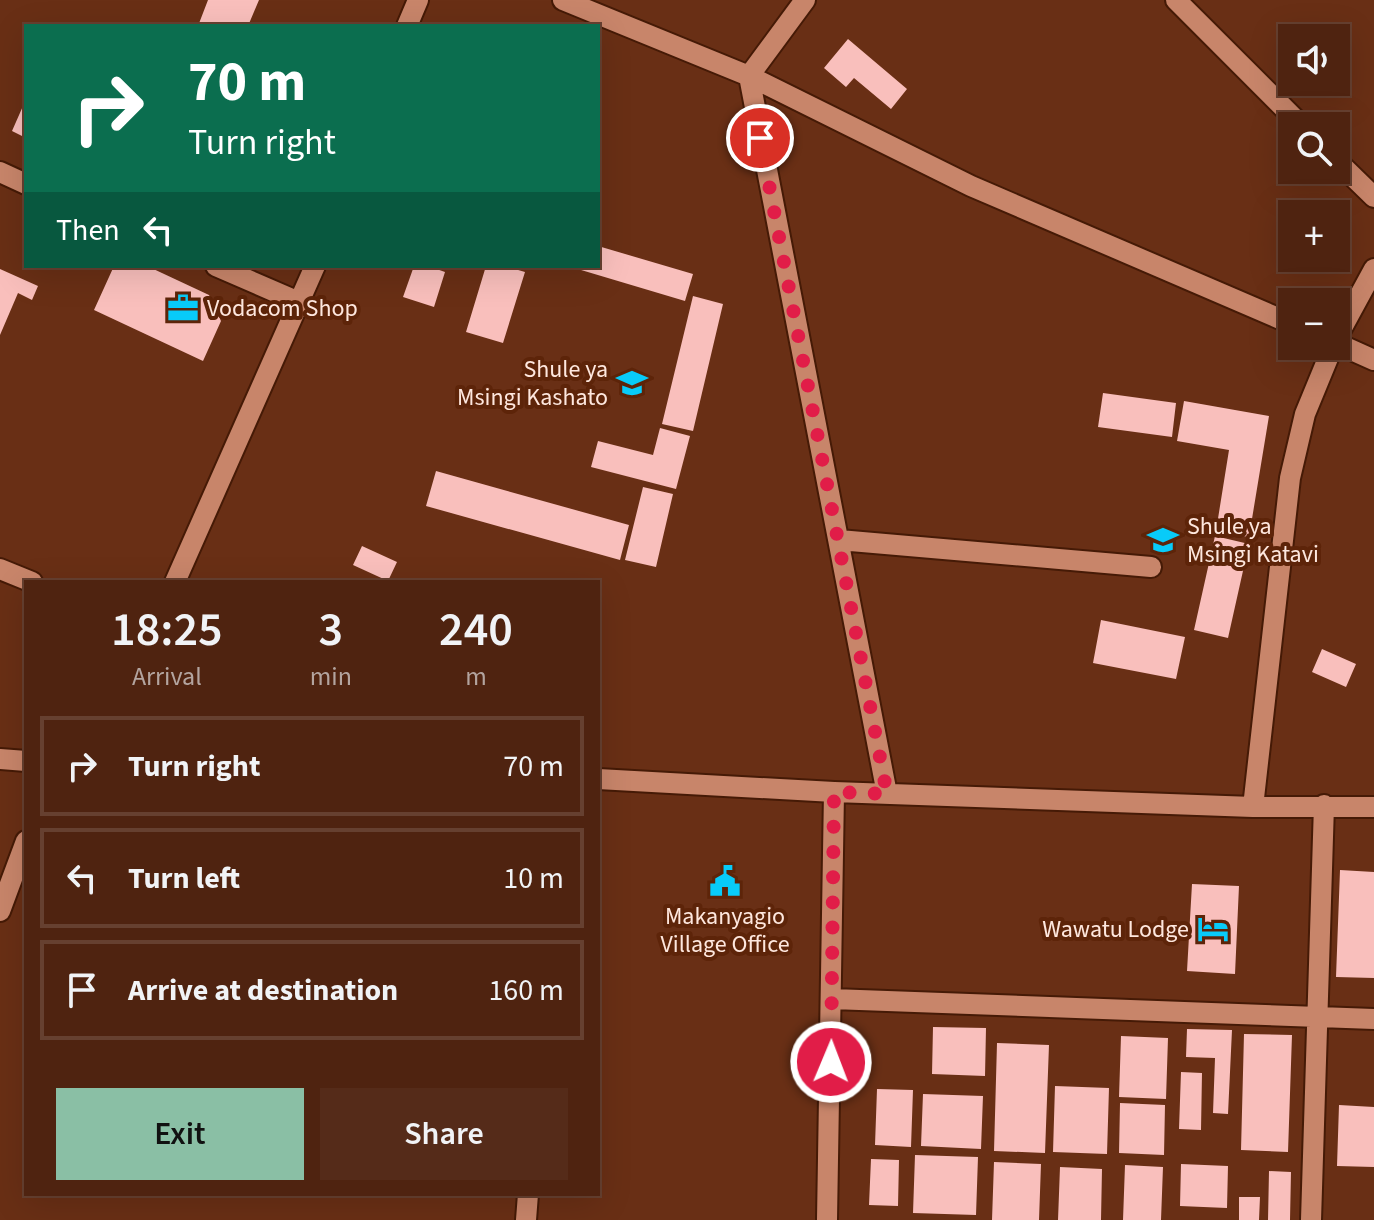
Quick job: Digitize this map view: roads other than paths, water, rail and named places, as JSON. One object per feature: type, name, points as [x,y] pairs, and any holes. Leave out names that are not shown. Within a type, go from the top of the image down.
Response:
[{"type":"street","points":[[408,24],[418,0]]},
{"type":"street","points":[[563,0],[749,76],[971,186],[1278,318]]},
{"type":"street","points":[[805,0],[749,76],[809,404],[839,540],[887,794]]},
{"type":"street","points":[[1176,0],[1288,112]]},
{"type":"street","points":[[0,172],[24,183]]},
{"type":"street","points":[[1350,174],[1374,197]]},
{"type":"street","points":[[221,268],[301,303]]},
{"type":"street","points":[[176,580],[314,268]]},
{"type":"street","points":[[1350,315],[1374,269]]},
{"type":"street","points":[[1350,350],[1374,360]]},
{"type":"street","points":[[1253,807],[1290,478],[1305,414],[1328,360]]},
{"type":"street","points":[[839,540],[1151,567]]},
{"type":"street","points":[[0,569],[27,580]]},
{"type":"street","points":[[0,759],[24,761]]},
{"type":"street","points":[[600,779],[887,794],[1253,807],[1374,807]]},
{"type":"street","points":[[827,1220],[834,792]]},
{"type":"street","points":[[1311,1220],[1324,805]]},
{"type":"street","points":[[0,911],[24,846]]},
{"type":"street","points":[[832,999],[1374,1019]]},
{"type":"street","points":[[526,1220],[528,1196]]},
{"type":"place","name":"Vodacom Shop","points":[[183,308]]},
{"type":"place","name":"Shule ya Msingi Kashato","points":[[632,383]]},
{"type":"place","name":"Shule ya Msingi Katavi","points":[[1163,540]]},
{"type":"place","name":"Makanyagio Village Office","points":[[725,881]]},
{"type":"place","name":"Wawatu Lodge","points":[[1213,929]]}]
